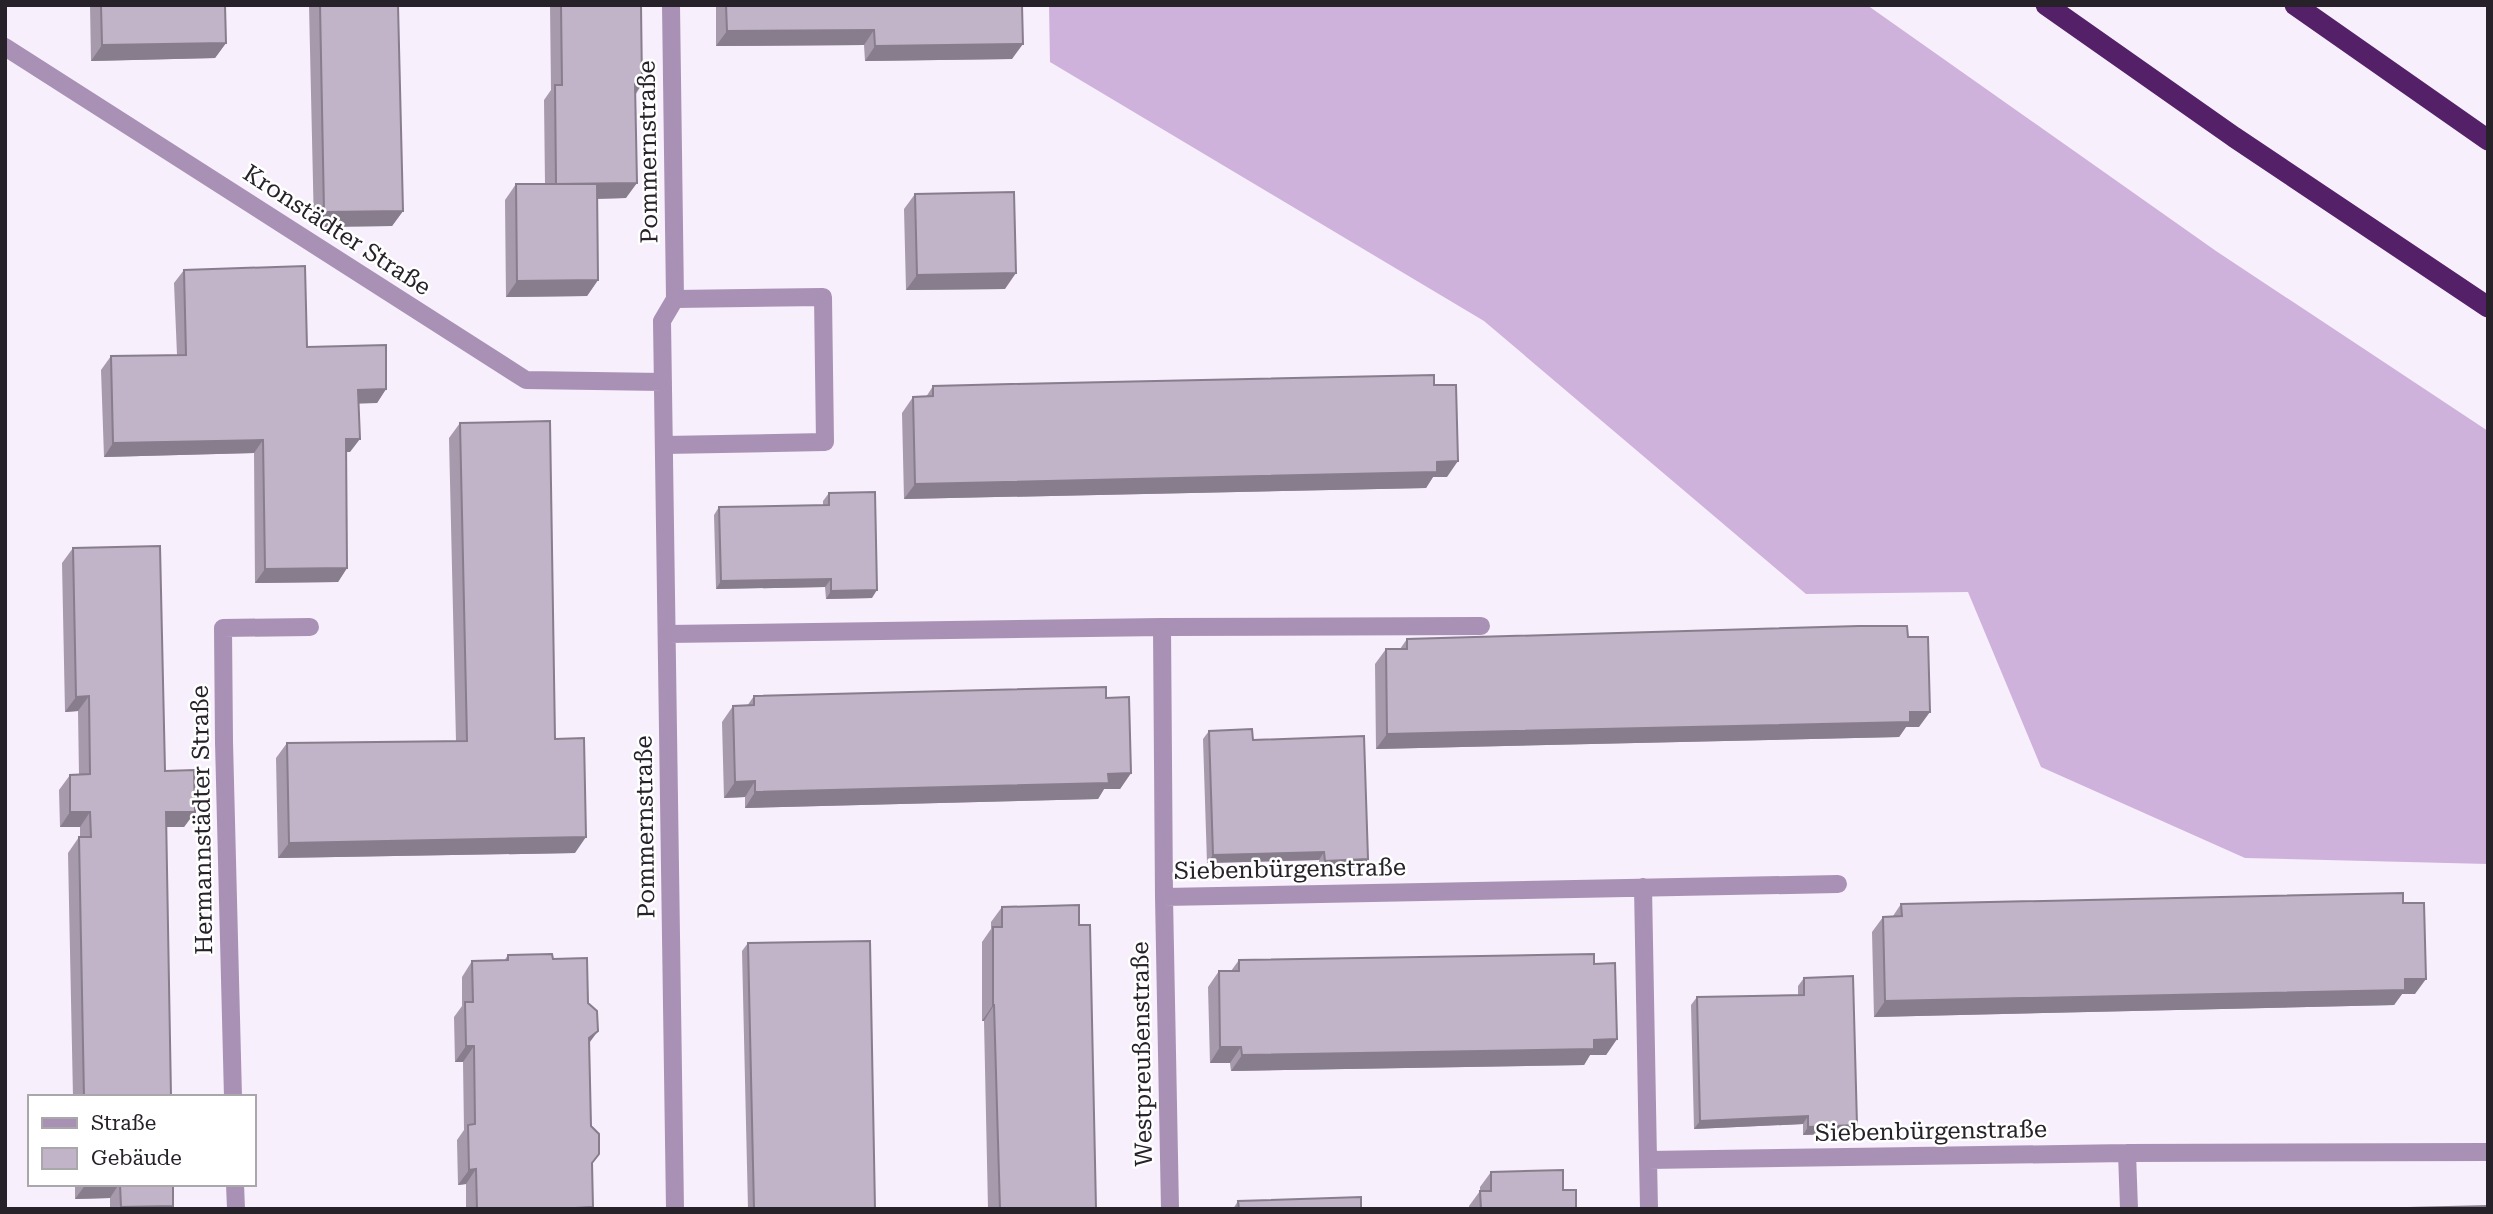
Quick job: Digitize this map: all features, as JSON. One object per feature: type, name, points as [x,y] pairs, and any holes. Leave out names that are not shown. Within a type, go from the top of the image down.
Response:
[{"type":"highway","points":[[2046,5],[2234,137],[2488,307]]},
{"type":"highway","points":[[2295,5],[2488,140]]},
{"type":"street","name":"Pommernstraße","points":[[671,5],[675,299],[662,321],[675,1209]]},
{"type":"street","name":"Kronstädter Straße","points":[[5,47],[526,380],[663,382]]},
{"type":"street","points":[[664,445],[825,442],[823,297],[675,299]]},
{"type":"street","points":[[667,634],[1162,627],[1481,626]]},
{"type":"street","name":"Hermannstädter Straße","points":[[233,1095],[223,628],[310,627]]},
{"type":"street","name":"Siebenbürgenstraße","points":[[1162,627],[1164,897],[1838,884]]},
{"type":"street","points":[[1643,887],[1649,1209]]},
{"type":"street","name":"Westpreußenstraße","points":[[1164,897],[1170,1209]]},
{"type":"street","name":"Siebenbürgenstraße","points":[[1648,1160],[2127,1153],[2488,1152]]},
{"type":"street","points":[[2127,1153],[2129,1209]]},
{"type":"street","points":[[235,1186],[236,1209]]},
{"type":"shaded area","points":[[1049,5],[1867,5],[2216,251],[2488,431],[2488,864],[2245,858],[2041,767],[1968,592],[1806,594],[1484,321],[1050,62]]},
{"type":"building","points":[[101,5],[225,5],[226,43],[102,45]]},
{"type":"building","points":[[320,5],[398,5],[403,211],[324,212]]},
{"type":"building","points":[[561,5],[641,5],[642,84],[635,84],[637,183],[556,184],[555,85],[562,85]]},
{"type":"building","points":[[726,5],[1022,5],[1023,44],[875,46],[874,30],[727,31]]},
{"type":"building","points":[[516,184],[597,184],[598,280],[517,281]]},
{"type":"building","points":[[1014,192],[1016,273],[917,275],[915,194]]},
{"type":"building","points":[[305,266],[307,347],[386,345],[386,389],[358,390],[360,439],[346,439],[347,568],[265,569],[263,440],[113,443],[111,356],[186,355],[184,270]]},
{"type":"building","points":[[1434,375],[1434,385],[1456,385],[1458,461],[1437,462],[1437,472],[915,484],[913,397],[933,396],[933,386]]},
{"type":"building","points":[[550,421],[555,739],[584,738],[586,837],[289,843],[287,743],[467,741],[460,423]]},
{"type":"building","points":[[875,492],[877,590],[831,591],[831,579],[721,581],[719,507],[829,505],[829,493]]},
{"type":"building","points":[[160,546],[165,771],[194,770],[195,812],[166,812],[171,1095],[84,1095],[79,837],[91,837],[90,812],[70,812],[70,775],[90,774],[89,696],[76,697],[73,548]]},
{"type":"building","points":[[1907,626],[1908,637],[1928,637],[1930,712],[1910,712],[1910,722],[1387,734],[1386,649],[1407,649],[1407,639]]},
{"type":"building","points":[[1106,687],[1106,698],[1129,697],[1131,773],[1108,774],[1109,783],[755,792],[755,781],[735,782],[733,706],[754,705],[754,696]]},
{"type":"building","points":[[1252,729],[1253,740],[1364,736],[1368,859],[1325,861],[1324,852],[1213,855],[1209,731]]},
{"type":"building","points":[[2403,893],[2403,903],[2424,903],[2426,979],[2405,979],[2405,990],[1885,1001],[1883,917],[1902,916],[1901,904]]},
{"type":"building","points":[[1079,905],[1079,925],[1090,925],[1096,1209],[1000,1209],[993,927],[1002,927],[1002,907]]},
{"type":"building","points":[[870,941],[875,1209],[754,1209],[748,943]]},
{"type":"building","points":[[552,954],[553,959],[587,958],[588,1003],[597,1011],[598,1031],[589,1038],[591,1126],[599,1134],[599,1154],[592,1163],[593,1207],[477,1209],[476,1169],[469,1170],[468,1125],[475,1124],[474,1046],[466,1046],[465,1002],[473,1002],[472,961],[508,960],[508,955]]},
{"type":"building","points":[[1594,954],[1594,964],[1615,963],[1617,1039],[1594,1040],[1594,1049],[1242,1055],[1241,1047],[1220,1047],[1219,971],[1239,971],[1239,960]]},
{"type":"building","points":[[1853,976],[1857,1125],[1808,1127],[1808,1116],[1700,1121],[1697,997],[1804,995],[1804,978]]},
{"type":"building","points":[[1563,1170],[1563,1190],[1576,1190],[1576,1209],[1481,1209],[1480,1191],[1491,1191],[1491,1172]]},
{"type":"building","points":[[120,1186],[173,1186],[173,1206],[121,1207]]},
{"type":"building","points":[[1361,1197],[1361,1209],[1239,1209],[1238,1201]]},
{"type":"building","points":[[2488,1206],[2488,1209],[2367,1209]]}]
